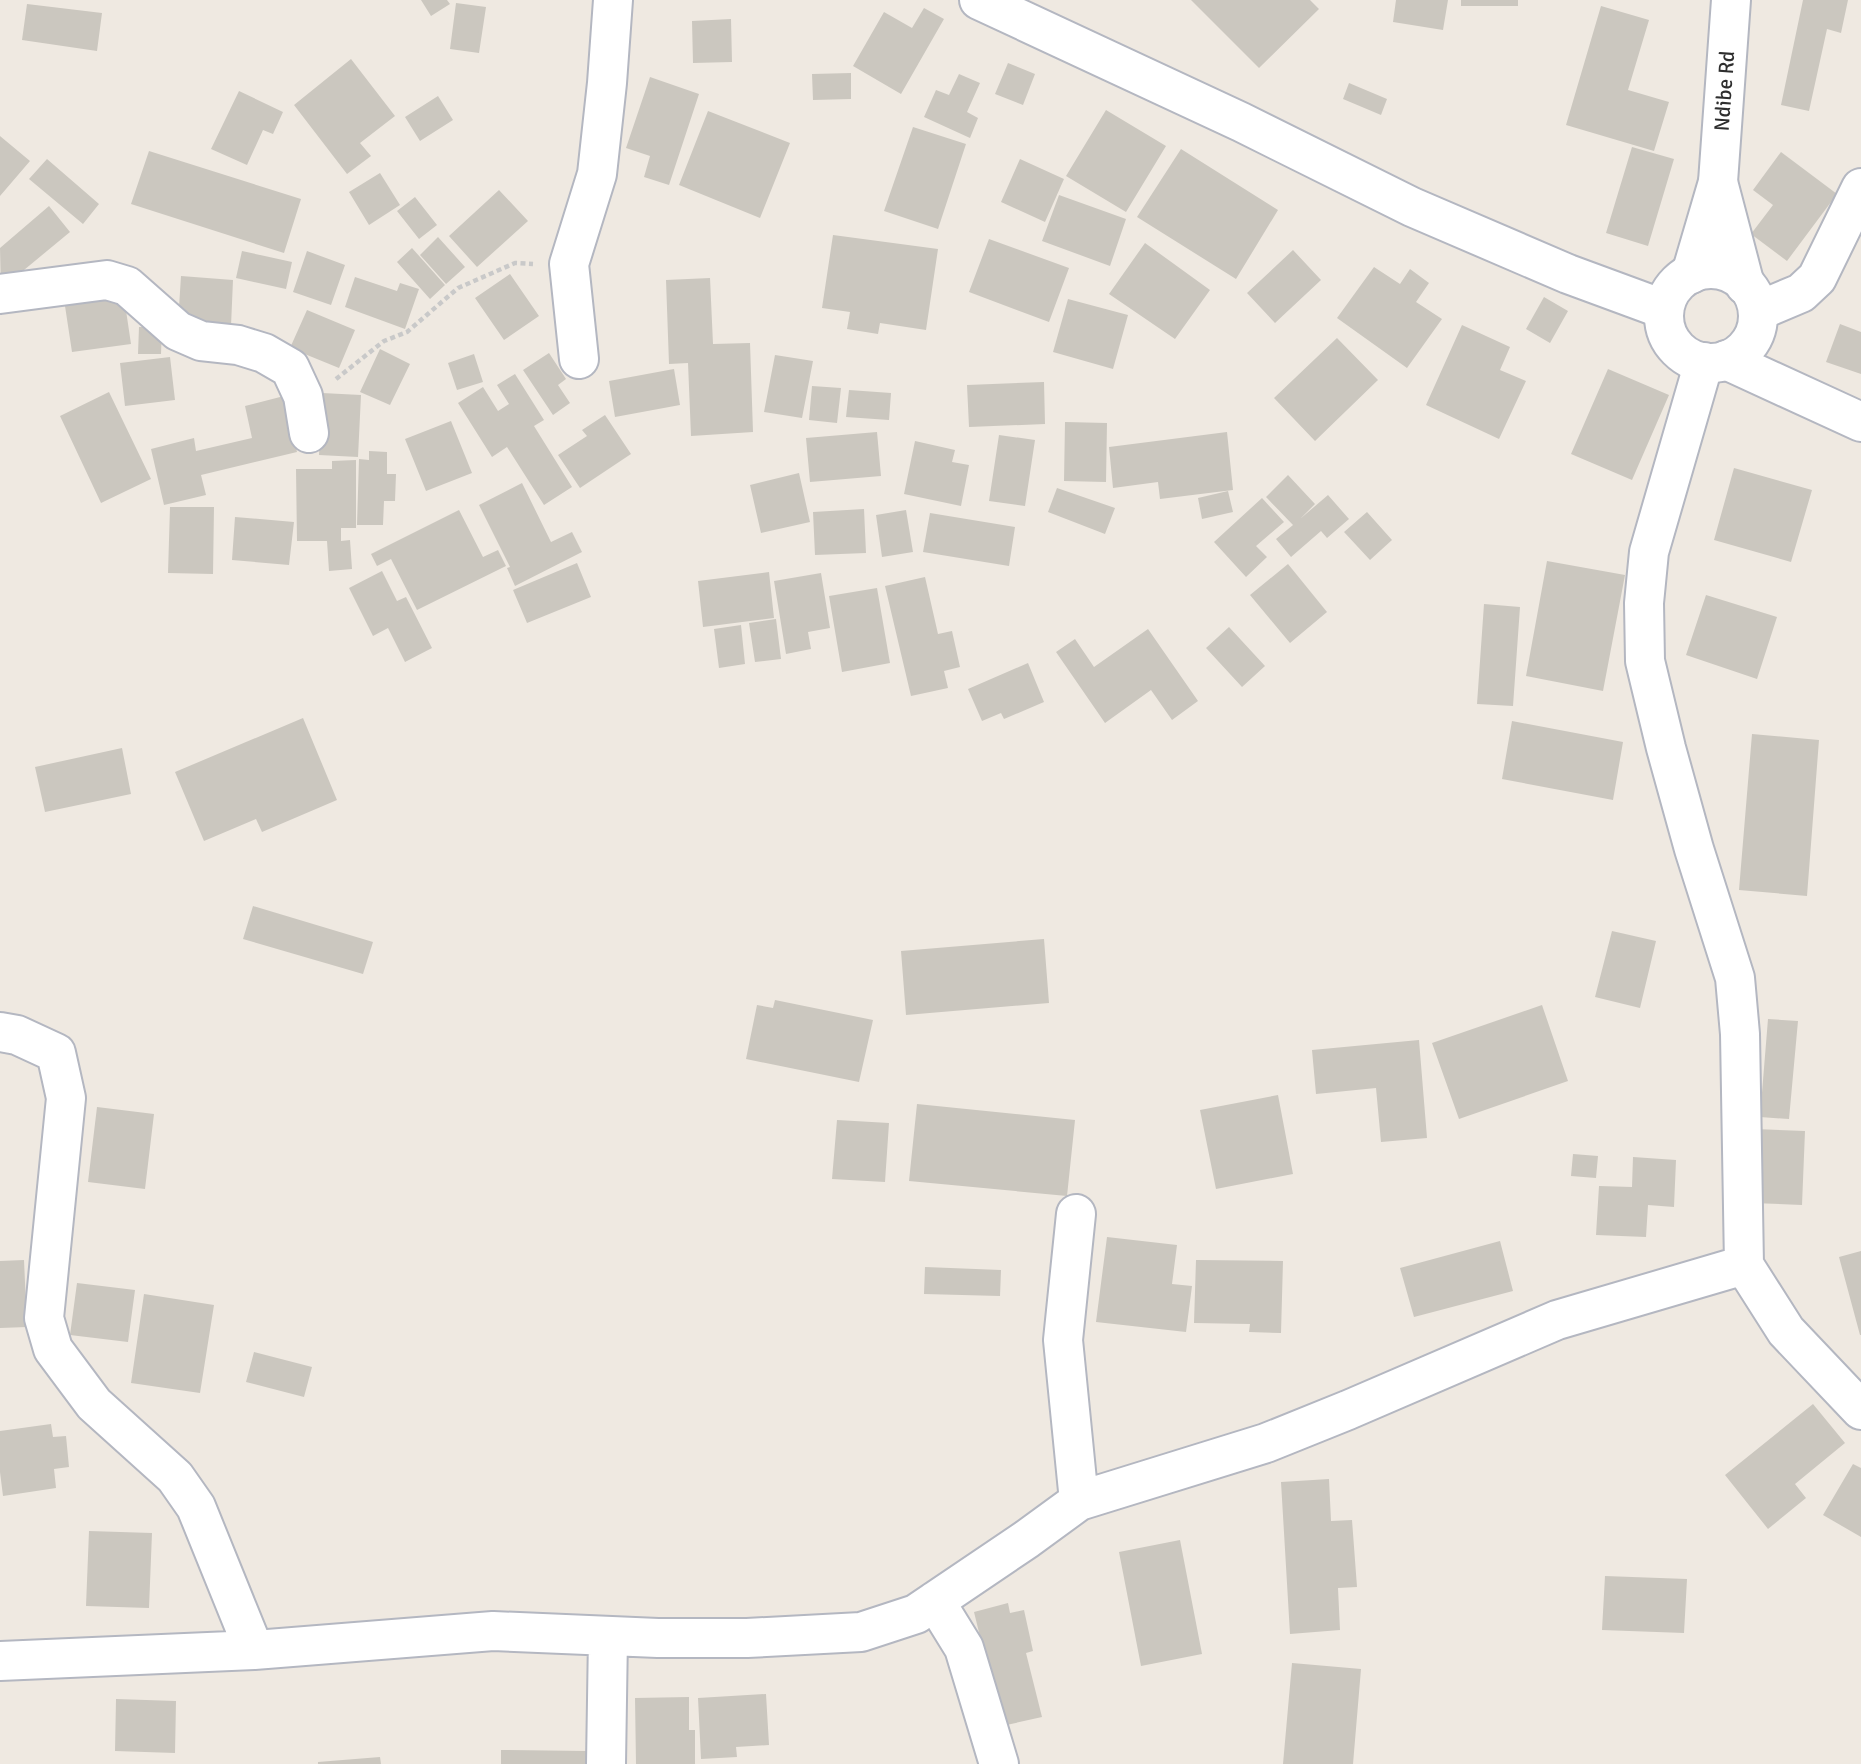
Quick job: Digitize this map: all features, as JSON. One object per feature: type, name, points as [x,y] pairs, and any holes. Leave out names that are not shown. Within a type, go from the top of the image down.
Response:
[{"type":"street","points":[[579,359],[569,264],[597,174],[613,0]]},
{"type":"street","points":[[979,0],[1241,122],[1412,207],[1567,274],[1663,309]]},
{"type":"street","name":"Ndibe Rd","points":[[1717,182],[1731,0]]},
{"type":"street","points":[[1691,274],[1717,182]]},
{"type":"street","points":[[1715,361],[1740,353],[1751,340],[1753,307],[1717,182]]},
{"type":"street","points":[[1753,307],[1801,293],[1817,278],[1861,188]]},
{"type":"street","points":[[1792,391],[1753,307],[1734,275],[1720,270],[1705,270],[1691,274],[1679,282],[1670,293],[1663,309],[1670,340],[1680,352],[1694,360],[1715,361],[1861,422]]},
{"type":"street","points":[[0,294],[107,280],[127,286],[178,331],[201,341],[251,349],[290,368],[303,396],[309,433]]},
{"type":"street","points":[[1715,361],[1649,552],[1644,603],[1645,661],[1694,849],[1735,978],[1740,1034],[1744,1265],[1786,1331],[1861,1410]]},
{"type":"street","points":[[0,1032],[17,1035],[57,1053],[66,1098],[44,1318],[53,1349],[93,1404],[174,1476],[196,1507],[254,1650]]},
{"type":"street","points":[[1076,1214],[1063,1340],[1079,1501]]},
{"type":"street","points":[[0,1661],[254,1650],[493,1631],[658,1638],[747,1638],[861,1632],[916,1614],[1079,1501],[1266,1443],[1557,1320],[1744,1265]]},
{"type":"street","points":[[934,1601],[964,1648],[999,1764]]},
{"type":"street","points":[[606,1764],[608,1636]]},
{"type":"path","points":[[303,396],[341,376],[384,341],[407,332],[458,288],[515,264],[569,264]]},
{"type":"building","points":[[421,0],[447,0],[450,4],[431,16]]},
{"type":"building","points":[[1191,0],[1310,0],[1319,9],[1259,68]]},
{"type":"building","points":[[1396,0],[1448,0],[1443,30],[1393,22]]},
{"type":"building","points":[[1461,0],[1518,0],[1518,6],[1461,6]]},
{"type":"building","points":[[1803,0],[1848,0],[1841,33],[1827,29],[1809,111],[1781,105]]},
{"type":"building","points":[[456,3],[486,7],[479,53],[450,49]]},
{"type":"building","points":[[27,4],[102,13],[97,51],[22,40]]},
{"type":"building","points":[[1601,6],[1649,20],[1628,90],[1669,102],[1654,151],[1566,125]]},
{"type":"building","points":[[924,8],[944,19],[901,94],[853,66],[884,12],[912,28]]},
{"type":"building","points":[[731,19],[732,62],[693,63],[692,21]]},
{"type":"building","points":[[351,59],[395,116],[360,143],[371,156],[347,174],[294,105]]},
{"type":"building","points":[[1008,63],[1035,74],[1023,105],[995,94]]},
{"type":"building","points":[[851,73],[851,99],[813,100],[812,74]]},
{"type":"building","points":[[959,74],[980,83],[967,112],[978,118],[970,138],[924,117],[936,90],[949,95]]},
{"type":"building","points":[[650,77],[699,94],[669,185],[644,177],[650,156],[626,148]]},
{"type":"building","points":[[1349,83],[1387,99],[1381,115],[1343,99]]},
{"type":"building","points":[[239,91],[283,112],[273,134],[263,130],[247,165],[211,149]]},
{"type":"building","points":[[438,96],[453,120],[420,141],[405,117]]},
{"type":"building","points":[[1106,110],[1166,146],[1126,212],[1066,176]]},
{"type":"building","points":[[708,111],[790,143],[760,218],[679,185]]},
{"type":"building","points":[[913,127],[966,144],[938,229],[884,211]]},
{"type":"building","points":[[0,136],[30,161],[0,196]]},
{"type":"building","points":[[1632,147],[1674,159],[1648,246],[1606,233]]},
{"type":"building","points":[[1181,149],[1278,210],[1236,279],[1137,217]]},
{"type":"building","points":[[149,151],[301,199],[284,253],[131,204]]},
{"type":"building","points":[[1781,152],[1837,194],[1787,261],[1751,234],[1773,205],[1753,190]]},
{"type":"building","points":[[47,159],[99,204],[83,224],[29,179]]},
{"type":"building","points":[[1020,159],[1064,179],[1045,222],[1001,202]]},
{"type":"building","points":[[380,173],[400,205],[369,225],[349,192]]},
{"type":"building","points":[[499,190],[528,221],[477,267],[449,236]]},
{"type":"building","points":[[1059,195],[1126,219],[1110,266],[1042,241]]},
{"type":"building","points":[[415,197],[437,225],[419,239],[397,211]]},
{"type":"building","points":[[49,206],[70,232],[1,289],[0,248]]},
{"type":"building","points":[[833,235],[938,249],[926,330],[880,323],[878,334],[847,329],[850,312],[822,308]]},
{"type":"building","points":[[438,237],[465,267],[446,284],[420,255]]},
{"type":"building","points":[[989,239],[1069,268],[1049,322],[969,292]]},
{"type":"building","points":[[1145,243],[1210,290],[1175,339],[1109,294]]},
{"type":"building","points":[[412,248],[445,285],[430,299],[397,262]]},
{"type":"building","points":[[1293,250],[1321,280],[1275,323],[1247,293]]},
{"type":"building","points":[[242,251],[292,262],[286,289],[236,278]]},
{"type":"building","points":[[307,251],[345,265],[331,305],[293,292]]},
{"type":"building","points":[[1374,267],[1400,284],[1410,269],[1429,283],[1416,302],[1442,319],[1407,368],[1337,318]]},
{"type":"building","points":[[510,274],[539,316],[504,340],[475,298]]},
{"type":"building","points":[[181,276],[233,280],[231,326],[178,323]]},
{"type":"building","points":[[355,277],[397,291],[400,283],[419,289],[405,329],[345,307]]},
{"type":"building","points":[[710,278],[713,344],[750,343],[753,432],[691,436],[688,363],[669,364],[666,280]]},
{"type":"building","points":[[124,297],[131,344],[72,352],[65,306]]},
{"type":"building","points":[[1544,297],[1568,311],[1550,343],[1526,329]]},
{"type":"building","points":[[1068,299],[1128,315],[1113,369],[1053,352]]},
{"type":"building","points":[[307,310],[355,330],[339,368],[290,348]]},
{"type":"building","points":[[1840,324],[1861,332],[1861,374],[1826,362]]},
{"type":"building","points":[[1462,325],[1510,347],[1500,370],[1526,381],[1499,439],[1426,405]]},
{"type":"building","points":[[139,327],[162,327],[161,354],[138,354]]},
{"type":"building","points":[[1337,338],[1378,380],[1315,441],[1274,398]]},
{"type":"building","points":[[380,349],[410,364],[390,405],[360,392]]},
{"type":"building","points":[[549,353],[566,379],[558,385],[570,403],[553,415],[523,370]]},
{"type":"building","points":[[474,354],[483,382],[457,390],[448,363]]},
{"type":"building","points":[[775,355],[813,361],[802,418],[764,412]]},
{"type":"building","points":[[170,357],[175,400],[125,406],[120,363]]},
{"type":"building","points":[[674,369],[680,405],[615,417],[609,381]]},
{"type":"building","points":[[1608,369],[1669,395],[1632,480],[1571,454]]},
{"type":"building","points":[[515,374],[544,420],[534,426],[572,487],[544,505],[507,447],[492,457],[458,403],[483,387],[498,411],[509,404],[497,385]]},
{"type":"building","points":[[1044,382],[1045,424],[969,427],[967,385]]},
{"type":"building","points":[[812,386],[841,388],[837,423],[809,420]]},
{"type":"building","points":[[849,390],[891,393],[889,420],[846,417]]},
{"type":"building","points":[[109,392],[151,479],[101,503],[60,416]]},
{"type":"building","points":[[322,393],[361,395],[358,457],[319,455]]},
{"type":"building","points":[[284,396],[297,452],[201,475],[206,495],[164,505],[151,449],[194,438],[196,451],[252,438],[245,406]]},
{"type":"building","points":[[605,415],[631,454],[580,488],[558,455],[587,436],[582,430]]},
{"type":"building","points":[[451,421],[472,473],[426,491],[405,439]]},
{"type":"building","points":[[1065,422],[1107,423],[1106,482],[1064,481]]},
{"type":"building","points":[[877,432],[881,476],[810,482],[806,438]]},
{"type":"building","points":[[1227,432],[1233,490],[1160,499],[1158,482],[1113,488],[1109,447]]},
{"type":"building","points":[[999,435],[1035,440],[1025,506],[989,501]]},
{"type":"building","points":[[915,441],[955,450],[952,462],[969,465],[961,506],[904,494]]},
{"type":"building","points":[[369,451],[387,452],[387,474],[396,474],[395,501],[384,501],[383,525],[357,525],[359,459],[369,460]]},
{"type":"building","points":[[356,460],[356,528],[341,528],[341,541],[350,540],[352,569],[329,571],[327,541],[297,541],[296,469],[332,469],[332,461]]},
{"type":"building","points":[[1734,468],[1812,490],[1791,562],[1714,540]]},
{"type":"building","points":[[799,473],[810,522],[761,533],[750,485]]},
{"type":"building","points":[[1288,475],[1315,504],[1300,519],[1328,495],[1349,519],[1327,538],[1321,531],[1291,557],[1276,539],[1293,525],[1266,497]]},
{"type":"building","points":[[522,483],[551,542],[572,532],[582,552],[515,586],[507,568],[510,567],[479,505]]},
{"type":"building","points":[[1057,488],[1115,508],[1105,534],[1048,512]]},
{"type":"building","points":[[1228,491],[1233,512],[1202,519],[1198,498]]},
{"type":"building","points":[[1262,498],[1284,522],[1256,546],[1267,557],[1246,577],[1214,542]]},
{"type":"building","points":[[170,507],[214,507],[213,574],[168,573]]},
{"type":"building","points":[[864,509],[866,553],[815,555],[813,512]]},
{"type":"building","points":[[459,510],[483,557],[498,550],[506,566],[417,610],[391,559],[377,566],[371,554]]},
{"type":"building","points":[[906,510],[913,552],[882,557],[876,515]]},
{"type":"building","points":[[1367,512],[1392,540],[1370,560],[1344,532]]},
{"type":"building","points":[[930,513],[1015,527],[1009,566],[923,552]]},
{"type":"building","points":[[235,517],[294,522],[289,565],[232,560]]},
{"type":"building","points":[[1547,561],[1625,575],[1603,691],[1526,676]]},
{"type":"building","points":[[577,563],[591,597],[527,623],[513,590]]},
{"type":"building","points":[[1288,564],[1327,612],[1290,643],[1250,595]]},
{"type":"building","points":[[382,571],[397,601],[406,597],[432,648],[405,662],[388,628],[373,636],[349,588]]},
{"type":"building","points":[[769,572],[774,618],[703,627],[698,581]]},
{"type":"building","points":[[821,573],[830,628],[808,632],[811,649],[786,654],[774,581]]},
{"type":"building","points":[[925,577],[938,634],[952,631],[960,667],[944,671],[948,688],[911,696],[885,586]]},
{"type":"building","points":[[877,588],[890,663],[842,672],[829,596]]},
{"type":"building","points":[[1706,595],[1777,617],[1757,679],[1686,655]]},
{"type":"building","points":[[1484,604],[1520,607],[1513,706],[1477,704]]},
{"type":"building","points":[[776,619],[781,659],[755,662],[749,623]]},
{"type":"building","points":[[741,625],[745,664],[719,668],[714,629]]},
{"type":"building","points":[[1229,627],[1265,666],[1242,687],[1206,648]]},
{"type":"building","points":[[1148,629],[1198,701],[1172,720],[1151,690],[1105,723],[1056,652],[1075,639],[1094,667]]},
{"type":"building","points":[[1028,663],[1044,702],[1004,719],[1001,713],[982,721],[968,689]]},
{"type":"building","points":[[303,718],[337,800],[262,832],[256,819],[204,841],[175,772]]},
{"type":"building","points":[[1512,721],[1623,742],[1613,800],[1502,779]]},
{"type":"building","points":[[1752,734],[1819,740],[1807,896],[1739,890]]},
{"type":"building","points":[[122,748],[131,794],[45,812],[35,767]]},
{"type":"building","points":[[253,906],[373,942],[363,974],[243,939]]},
{"type":"building","points":[[1612,931],[1656,941],[1640,1008],[1595,997]]},
{"type":"building","points":[[1044,939],[1049,1003],[906,1015],[901,951]]},
{"type":"building","points":[[775,1000],[873,1020],[859,1082],[746,1059],[757,1005],[773,1008]]},
{"type":"building","points":[[1542,1005],[1568,1081],[1459,1119],[1432,1043]]},
{"type":"building","points":[[1768,1019],[1798,1021],[1789,1119],[1760,1117]]},
{"type":"building","points":[[1419,1040],[1427,1138],[1381,1142],[1376,1088],[1316,1094],[1312,1050]]},
{"type":"building","points":[[1278,1095],[1293,1174],[1216,1189],[1200,1110]]},
{"type":"building","points":[[917,1104],[1075,1120],[1067,1196],[909,1181]]},
{"type":"building","points":[[97,1107],[154,1114],[145,1189],[88,1182]]},
{"type":"building","points":[[837,1120],[889,1123],[885,1182],[832,1179]]},
{"type":"building","points":[[1755,1129],[1805,1131],[1802,1205],[1752,1203]]},
{"type":"building","points":[[1573,1154],[1598,1156],[1596,1178],[1571,1176]]},
{"type":"building","points":[[1633,1157],[1676,1160],[1674,1207],[1648,1205],[1646,1237],[1596,1235],[1599,1186],[1632,1187]]},
{"type":"building","points":[[1107,1237],[1177,1245],[1172,1284],[1192,1286],[1186,1332],[1096,1322]]},
{"type":"building","points":[[1500,1241],[1513,1291],[1414,1317],[1400,1268]]},
{"type":"building","points":[[1861,1251],[1861,1335],[1860,1335],[1839,1257]]},
{"type":"building","points":[[24,1260],[27,1327],[0,1328],[0,1261]]},
{"type":"building","points":[[1196,1260],[1283,1261],[1281,1333],[1249,1332],[1250,1324],[1194,1323]]},
{"type":"building","points":[[925,1267],[1001,1270],[1000,1296],[924,1294]]},
{"type":"building","points":[[77,1283],[135,1290],[128,1342],[70,1335]]},
{"type":"building","points":[[144,1294],[214,1305],[200,1393],[131,1383]]},
{"type":"building","points":[[254,1352],[312,1367],[304,1397],[246,1382]]},
{"type":"building","points":[[1813,1404],[1845,1443],[1795,1484],[1806,1498],[1768,1529],[1725,1475]]},
{"type":"building","points":[[51,1424],[53,1437],[66,1436],[69,1467],[54,1469],[56,1488],[3,1496],[0,1431]]},
{"type":"building","points":[[1853,1464],[1861,1468],[1861,1537],[1823,1515]]},
{"type":"building","points":[[1329,1479],[1331,1521],[1352,1520],[1357,1587],[1338,1588],[1340,1630],[1290,1634],[1281,1482]]},
{"type":"building","points":[[89,1531],[152,1533],[149,1608],[86,1606]]},
{"type":"building","points":[[1180,1540],[1202,1654],[1141,1666],[1119,1552]]},
{"type":"building","points":[[1605,1576],[1687,1579],[1684,1633],[1602,1630]]},
{"type":"building","points":[[1008,1603],[1010,1613],[1024,1610],[1033,1651],[1026,1653],[1042,1717],[1002,1726],[974,1612]]},
{"type":"building","points":[[1292,1663],[1361,1669],[1353,1764],[1283,1764]]},
{"type":"building","points":[[766,1694],[769,1745],[736,1747],[737,1757],[701,1759],[698,1698]]},
{"type":"building","points":[[689,1697],[689,1730],[695,1730],[695,1764],[636,1764],[635,1698]]},
{"type":"building","points":[[116,1699],[176,1701],[175,1753],[115,1751]]},
{"type":"building","points":[[501,1750],[587,1751],[587,1764],[501,1764]]},
{"type":"building","points":[[380,1757],[381,1764],[318,1764],[318,1762]]}]
